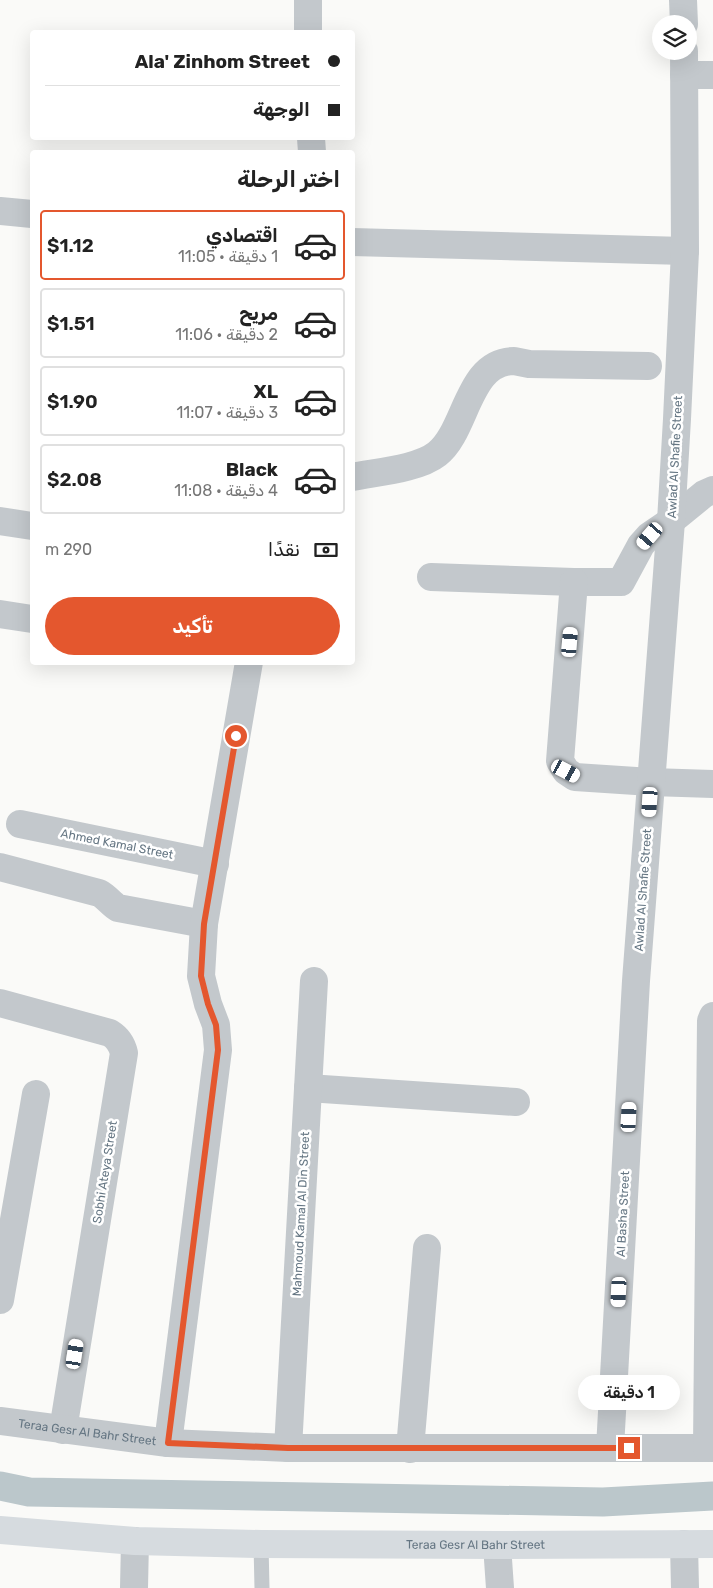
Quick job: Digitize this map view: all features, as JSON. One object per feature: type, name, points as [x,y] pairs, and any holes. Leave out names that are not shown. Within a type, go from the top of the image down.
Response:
[{"type":"street","points":[[308,0],[308,30]]},
{"type":"street","points":[[683,0],[684,15]]},
{"type":"street","points":[[684,63],[713,75]]},
{"type":"street","name":"Awlad Al Shafie Street","points":[[636,981],[671,521],[685,251],[684,63]]},
{"type":"street","points":[[0,211],[30,214]]},
{"type":"street","points":[[355,242],[685,251]]},
{"type":"street","points":[[355,476],[415,465],[427,461],[438,454],[447,445],[454,433],[474,388],[483,375],[497,365],[513,361],[529,364],[648,366]]},
{"type":"street","points":[[431,577],[621,582],[641,545],[650,536],[704,494],[713,490]]},
{"type":"street","points":[[0,520],[30,526]]},
{"type":"street","points":[[574,582],[560,761],[566,771],[575,776],[652,782],[713,784]]},
{"type":"street","points":[[0,614],[30,619]]},
{"type":"street","points":[[168,1443],[218,1050],[216,1025],[208,1004],[201,976],[204,924],[248,665]]},
{"type":"street","name":"Ahmed Kamal Street","points":[[20,824],[215,864]]},
{"type":"street","points":[[0,867],[100,893],[118,908],[204,924]]},
{"type":"street","name":"Mahmoud Kamal Al Din Street","points":[[288,1448],[314,981]]},
{"type":"street","name":"Al Basha Street","points":[[610,1448],[636,981]]},
{"type":"street","name":"Sobhi Ateya Street","points":[[0,1003],[110,1033],[122,1045],[124,1053],[63,1430]]},
{"type":"street","points":[[710,1448],[711,1021],[713,1016]]},
{"type":"street","points":[[308,1088],[516,1102]]},
{"type":"street","points":[[0,1300],[36,1094]]},
{"type":"street","points":[[410,1449],[427,1248]]},
{"type":"street","name":"Teraa Gesr Al Bahr Street","points":[[0,1421],[168,1443],[288,1448],[710,1448]]},
{"type":"street","name":"Teraa Gesr Al Bahr Street","points":[[0,1530],[135,1542],[497,1546],[713,1544]]},
{"type":"street","points":[[134,1588],[135,1542]]},
{"type":"street","points":[[684,1544],[685,1588]]},
{"type":"street","points":[[497,1546],[500,1588]]},
{"type":"lane","points":[[262,1544],[262,1588]]},
{"type":"waterway","points":[[0,1486],[29,1492],[603,1502],[713,1496]]},
{"type":"route","points":[[236,736],[204,924],[201,976],[208,1004],[216,1025],[218,1050],[168,1443],[288,1448],[629,1448]]}]
